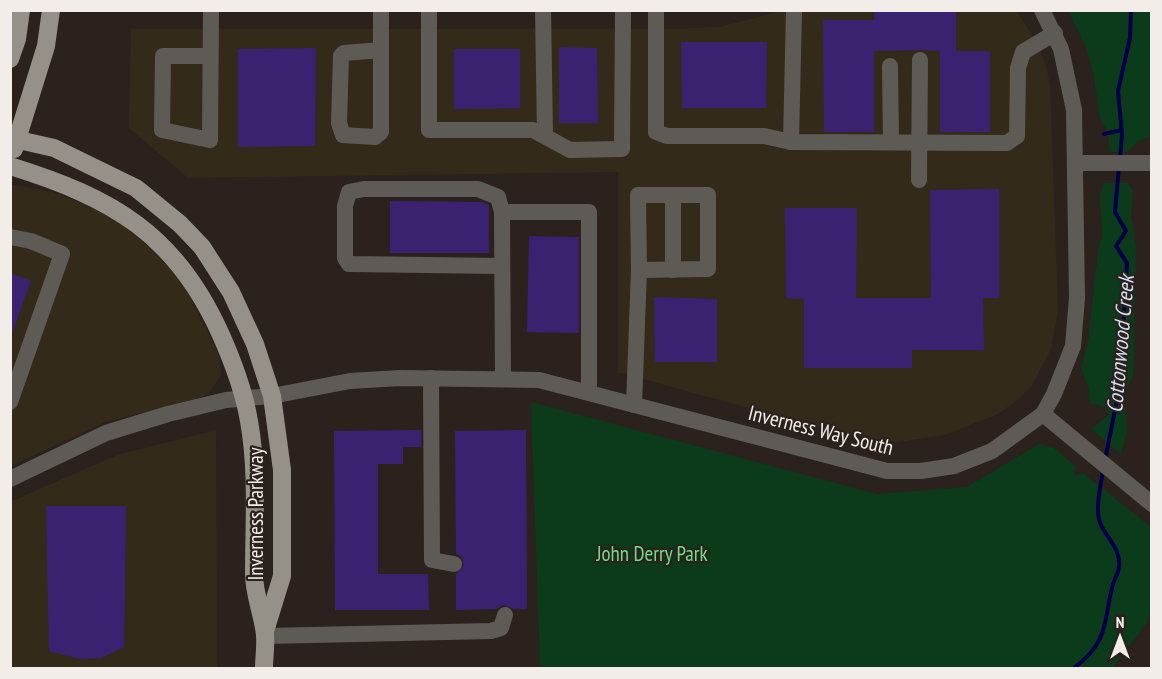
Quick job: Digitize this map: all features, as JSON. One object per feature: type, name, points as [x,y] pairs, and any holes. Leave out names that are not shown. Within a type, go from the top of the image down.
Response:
[{"type":"main road","points":[[10,59],[17,39],[21,10]]},
{"type":"main road","points":[[10,164],[14,139],[46,46],[51,10]]},
{"type":"main road","name":"Inverness Parkway","points":[[14,139],[42,143],[80,158],[136,188],[180,224],[201,247],[231,292],[255,344],[272,396],[282,470],[282,576],[265,633]]},
{"type":"main road","name":"Inverness Parkway","points":[[10,164],[92,196],[153,234],[184,267],[210,309],[229,352],[244,398],[254,471],[254,578],[265,633],[264,669]]},
{"type":"street","points":[[210,56],[164,56],[162,130],[210,140],[211,10]]},
{"type":"street","points":[[381,10],[381,50],[381,132],[375,136],[343,135],[339,123],[340,56],[344,53],[381,50]]},
{"type":"street","points":[[429,10],[429,130],[533,130],[570,150],[622,149],[623,10]]},
{"type":"street","points":[[543,10],[545,135]]},
{"type":"street","points":[[656,10],[656,132],[667,136],[764,136],[791,142],[1006,143],[1017,136],[1018,68],[1023,52],[1055,33]]},
{"type":"street","points":[[791,142],[794,10]]},
{"type":"street","name":"Inverness Way South","points":[[10,478],[114,430],[168,414],[244,398],[272,396],[350,381],[431,378],[539,380],[589,392],[631,408],[898,472],[933,470],[975,460],[1043,414],[1054,394],[1073,346],[1077,298],[1076,164],[1072,99],[1055,33],[1042,10]]},
{"type":"street","points":[[919,180],[920,60]]},
{"type":"street","points":[[890,66],[891,142]]},
{"type":"street","points":[[1076,164],[1147,163]]},
{"type":"street","points":[[502,266],[349,264],[345,258],[345,206],[349,192],[364,189],[478,189],[498,197],[502,212],[503,379]]},
{"type":"street","points":[[631,408],[639,270],[638,195],[708,195],[708,268],[639,270]]},
{"type":"street","points":[[673,195],[673,270]]},
{"type":"street","points":[[502,212],[589,212],[589,392]]},
{"type":"street","points":[[10,237],[31,241],[63,254],[10,402]]},
{"type":"street","points":[[431,378],[432,560],[454,564]]},
{"type":"street","points":[[1043,414],[1152,504]]},
{"type":"street","points":[[265,633],[491,631],[501,628],[505,615]]},
{"type":"shaded area","points":[[782,11],[1017,11],[1036,42],[1046,65],[1050,85],[1058,312],[1051,349],[1032,385],[998,414],[945,435],[897,442],[854,437],[618,372],[618,172],[188,178],[129,128],[131,29],[669,29],[719,27]]},
{"type":"shaded area","points":[[10,184],[52,192],[88,206],[122,223],[164,260],[187,291],[219,355],[221,375],[209,393],[198,399],[105,422],[11,466]]},
{"type":"shaded area","points":[[216,430],[217,668],[11,668],[10,502],[117,455]]},
{"type":"green space","points":[[1068,11],[1151,11],[1151,137],[1138,141],[1127,152],[1111,152],[1109,149],[1109,135],[1104,135],[1107,130],[1100,119],[1093,71],[1085,45]]},
{"type":"green space","points":[[1104,183],[1127,183],[1133,190],[1131,215],[1136,246],[1134,356],[1133,377],[1124,393],[1127,431],[1121,454],[1091,429],[1109,415],[1105,407],[1090,403],[1089,390],[1081,368],[1088,342],[1102,235],[1100,195]]},
{"type":"green space","name":"John Derry Park","points":[[531,402],[877,494],[967,487],[1039,444],[1054,448],[1076,467],[1073,475],[1084,474],[1151,527],[1151,612],[1147,623],[1112,668],[540,668]]},
{"type":"building","points":[[874,10],[956,10],[956,51],[990,51],[990,132],[940,132],[940,51],[921,50],[874,51],[874,132],[824,132],[823,20],[874,20]]},
{"type":"building","points":[[681,42],[767,42],[766,108],[682,108]]},
{"type":"building","points":[[559,47],[597,48],[598,123],[559,123]]},
{"type":"building","points":[[316,48],[315,146],[238,147],[238,49]]},
{"type":"building","points":[[454,49],[520,49],[520,108],[454,109]]},
{"type":"building","points":[[999,189],[999,298],[983,298],[984,350],[912,350],[912,368],[804,368],[804,299],[786,298],[785,208],[857,208],[856,298],[931,298],[930,190]]},
{"type":"building","points":[[390,201],[482,202],[489,205],[489,253],[390,253]]},
{"type":"building","points":[[529,236],[579,237],[579,333],[527,332]]},
{"type":"building","points":[[10,273],[31,281],[12,333],[10,333]]},
{"type":"building","points":[[654,297],[717,299],[717,362],[655,362]]},
{"type":"building","points":[[421,430],[421,447],[403,447],[403,464],[378,464],[378,574],[428,574],[429,610],[335,610],[334,431]]},
{"type":"building","points":[[526,430],[527,609],[514,609],[503,605],[496,609],[456,610],[456,574],[464,565],[461,556],[456,554],[455,431]]},
{"type":"building","points":[[46,506],[126,506],[124,647],[101,658],[81,659],[49,651]]},
{"type":"waterway","name":"Cottonwood Creek","points":[[1120,159],[1122,134],[1118,91],[1130,38],[1131,10]]},
{"type":"waterway","points":[[1104,134],[1122,130]]},
{"type":"waterway","name":"Cottonwood Creek","points":[[1105,460],[1120,385],[1127,263],[1116,246],[1126,231],[1115,212],[1119,166]]},
{"type":"waterway","name":"Cottonwood Creek","points":[[1074,668],[1086,658],[1100,640],[1119,568],[1116,549],[1104,530],[1098,513],[1103,470]]}]
